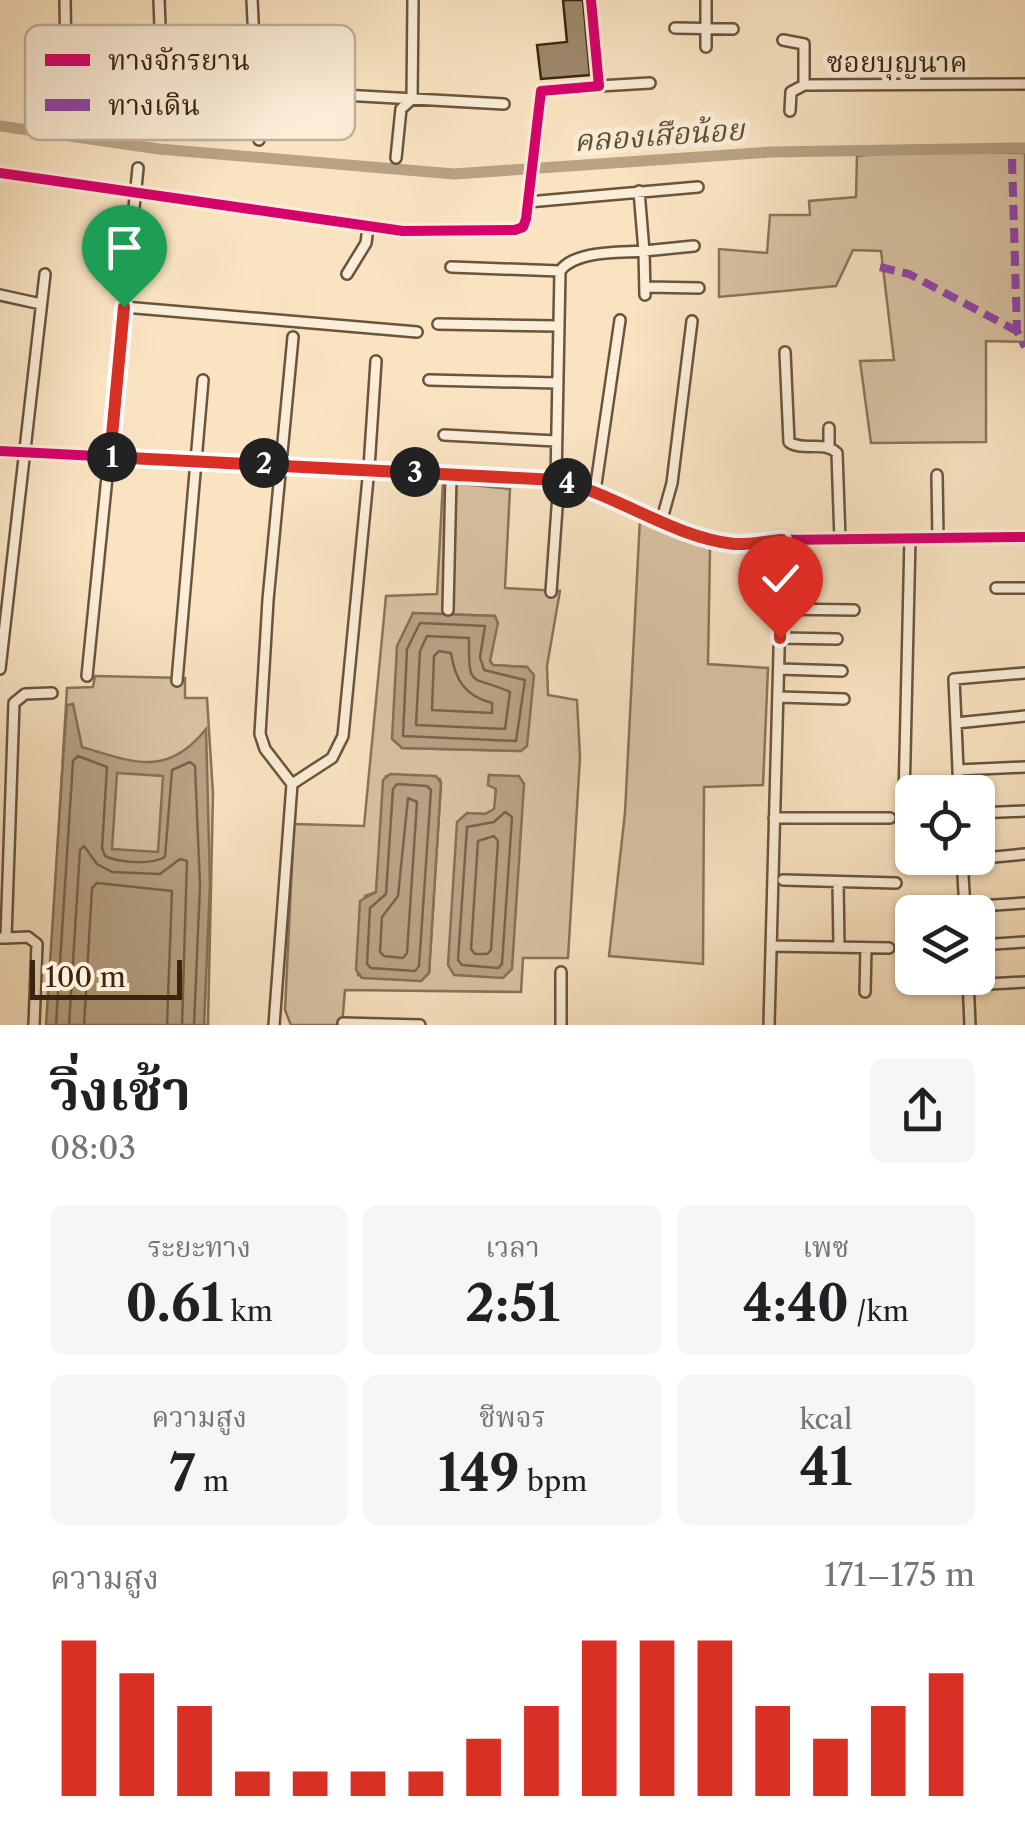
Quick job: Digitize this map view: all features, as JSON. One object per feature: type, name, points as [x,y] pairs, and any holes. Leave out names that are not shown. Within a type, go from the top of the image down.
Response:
[{"type":"street","points":[[66,0],[66,25]]},
{"type":"street","points":[[159,0],[160,25]]},
{"type":"street","points":[[252,0],[253,25]]},
{"type":"street","points":[[396,158],[401,109],[412,98],[413,0]]},
{"type":"street","points":[[591,0],[598,86]]},
{"type":"street","points":[[706,0],[706,47]]},
{"type":"street","points":[[675,28],[733,29]]},
{"type":"street","points":[[783,40],[804,44],[804,85]]},
{"type":"street","points":[[0,173],[403,232],[514,230],[523,226],[528,202],[541,91],[650,84]]},
{"type":"street","name":"ซอยบุญนาค","points":[[790,111],[791,92],[804,85],[1025,84]]},
{"type":"street","points":[[355,95],[504,104]]},
{"type":"street","points":[[88,676],[138,168]]},
{"type":"street","points":[[528,202],[698,187]]},
{"type":"street","points":[[639,191],[645,291],[699,288]]},
{"type":"street","points":[[347,274],[366,243],[368,227]]},
{"type":"street","points":[[551,592],[560,271],[567,262],[580,258],[694,246]]},
{"type":"street","points":[[451,267],[560,271]]},
{"type":"street","points":[[0,669],[45,274]]},
{"type":"street","points":[[0,295],[41,304]]},
{"type":"street","points":[[124,307],[418,332]]},
{"type":"street","points":[[595,491],[620,320]]},
{"type":"street","points":[[662,520],[672,482],[692,321]]},
{"type":"street","points":[[438,324],[558,326]]},
{"type":"street","points":[[274,1025],[292,784],[265,750],[260,734],[268,600],[293,337]]},
{"type":"street","points":[[786,352],[789,442],[795,446],[829,447],[837,454],[840,540]]},
{"type":"street","points":[[292,784],[332,758],[343,736],[376,362]]},
{"type":"street","points":[[177,680],[203,380]]},
{"type":"street","points":[[430,380],[557,383]]},
{"type":"street","points":[[829,428],[829,447]]},
{"type":"street","points":[[444,435],[556,441]]},
{"type":"street","points":[[0,451],[557,480],[595,491],[690,532],[736,544],[1025,536]]},
{"type":"street","points":[[937,475],[938,538]]},
{"type":"street","points":[[448,610],[451,476]]},
{"type":"street","points":[[905,775],[910,539]]},
{"type":"street","points":[[768,1025],[782,540]]},
{"type":"street","points":[[996,588],[1025,588]]},
{"type":"street","points":[[781,608],[854,610]]},
{"type":"street","points":[[780,638],[837,639]]},
{"type":"street","points":[[779,669],[842,670]]},
{"type":"street","points":[[958,775],[954,679],[1025,672]]},
{"type":"street","points":[[34,1025],[37,944],[28,937],[3,938],[14,702],[25,694],[52,693]]},
{"type":"street","points":[[778,697],[844,699]]},
{"type":"street","points":[[956,723],[1025,716]]},
{"type":"street","points":[[958,770],[1025,767]]},
{"type":"street","points":[[995,812],[1025,811]]},
{"type":"street","points":[[774,818],[890,818]]},
{"type":"street","points":[[995,856],[1025,854]]},
{"type":"street","points":[[783,880],[896,884]]},
{"type":"street","points":[[838,882],[839,948]]},
{"type":"street","points":[[995,906],[1025,903]]},
{"type":"street","points":[[995,943],[1025,942]]},
{"type":"street","points":[[771,946],[889,948]]},
{"type":"street","points":[[865,992],[866,948]]},
{"type":"street","points":[[561,972],[561,1025]]},
{"type":"street","points":[[995,981],[1025,982]]},
{"type":"street","points":[[969,995],[970,1025]]},
{"type":"street","points":[[343,1022],[420,1025]]},
{"type":"shaded area","points":[[907,151],[1025,153],[1025,342],[986,341],[986,442],[871,443],[860,361],[894,360],[881,251],[853,250],[836,286],[719,297],[719,249],[767,253],[770,215],[810,215],[809,201],[856,197],[857,156]]},
{"type":"shaded area","points":[[443,482],[510,489],[505,588],[560,591],[547,666],[548,695],[577,700],[580,757],[568,958],[523,958],[521,992],[345,990],[342,1025],[291,1025],[285,1010],[294,824],[364,826],[386,596],[437,594]],"holes":[[[413,613],[495,616],[490,661],[493,665],[527,667],[521,751],[402,748]],[[489,775],[524,784],[448,965],[467,813],[485,814],[495,809],[496,789],[488,785]],[[386,776],[440,779],[429,973],[421,981],[358,975],[365,896],[376,892]]]},
{"type":"shaded area","points":[[640,518],[710,548],[708,664],[768,668],[763,785],[704,787],[703,964],[609,956],[625,813]]},
{"type":"shaded area","points":[[95,676],[185,678],[185,698],[207,698],[213,794],[208,1025],[47,1025],[67,688],[93,687]]},
{"type":"water","points":[[413,613],[495,616],[498,623],[490,661],[493,665],[527,667],[534,675],[527,746],[521,751],[402,748],[392,739],[397,646]]},
{"type":"water","points":[[73,704],[82,747],[135,761],[164,760],[178,754],[206,729],[210,885],[204,1025],[46,1025],[67,705]],"holes":[[[117,773],[163,776],[158,852],[112,849]]]},
{"type":"water","points":[[390,774],[436,776],[441,783],[429,973],[421,981],[362,978],[356,970],[360,901],[376,892],[383,780]]},
{"type":"water","points":[[489,775],[519,776],[524,784],[512,969],[503,978],[454,975],[448,965],[457,822],[467,813],[485,814],[494,809],[496,789],[488,785]]},
{"type":"building","points":[[563,0],[583,0],[590,75],[541,79],[537,45],[567,42]]},
{"type":"waterway","name":"คลองเสือน้อย","points":[[0,126],[25,130]]},
{"type":"waterway","name":"คลองเสือน้อย","points":[[97,140],[159,149],[454,174],[771,152],[1025,148]]},
{"type":"marked path","points":[[1012,159],[1017,331],[1025,347]]},
{"type":"marked path","points":[[880,267],[909,274],[1017,331]]},
{"type":"cycle path","points":[[0,173],[403,231],[515,230],[523,227],[526,219],[541,91],[599,86],[591,0]]},
{"type":"cycle path","points":[[0,451],[559,480],[595,491],[690,533],[736,544],[1025,537]]},
{"type":"route","points":[[124,307],[110,457],[556,480],[595,491],[690,532],[736,544],[782,540],[780,638]]}]
